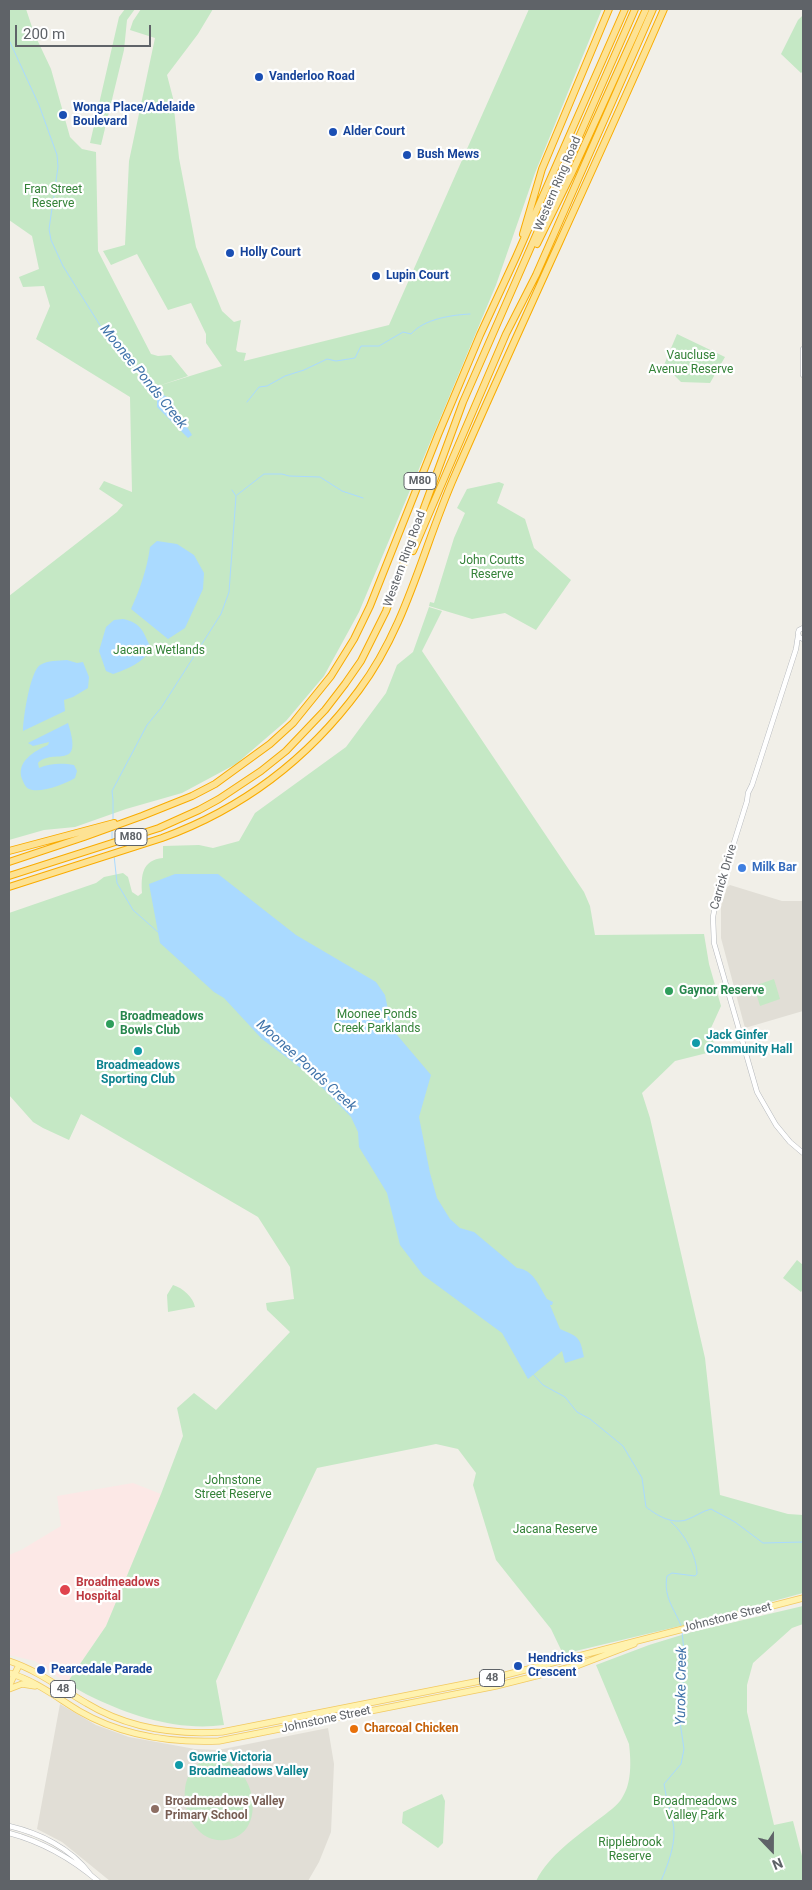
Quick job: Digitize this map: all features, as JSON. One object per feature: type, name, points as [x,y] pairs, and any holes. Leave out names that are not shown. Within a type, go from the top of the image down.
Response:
[{"type":"highway","points":[[516,257],[542,169],[609,9]]},
{"type":"highway","name":"Western Ring Road","points":[[9,862],[84,834],[142,816],[192,796],[214,784],[262,750],[293,723],[340,663],[363,623],[480,334],[516,257],[625,9]]},
{"type":"highway","name":"Western Ring Road","points":[[9,876],[159,828],[219,799],[261,771],[286,751],[325,710],[361,660],[394,593],[463,402],[634,9]]},
{"type":"highway","points":[[521,271],[571,175],[646,9]]},
{"type":"highway","points":[[483,411],[536,275],[653,9]]},
{"type":"highway","points":[[9,887],[162,838],[204,821],[242,800],[289,766],[335,721],[361,688],[384,652],[405,609],[440,511],[483,411],[664,9]]},
{"type":"highway","points":[[394,593],[506,334],[536,275]]},
{"type":"highway","points":[[9,851],[84,834]]},
{"type":"main road","name":"Johnstone Street","points":[[9,1662],[40,1675],[86,1704],[121,1720],[156,1729],[197,1733],[244,1729],[490,1679],[803,1598]]},
{"type":"main road","name":"Johnstone Street","points":[[11,1674],[45,1688],[79,1710],[112,1726],[143,1736],[182,1742],[197,1742],[237,1739],[496,1686],[579,1665],[650,1637]]},
{"type":"main road","points":[[19,1665],[11,1674],[9,1688],[22,1684],[45,1688]]},
{"type":"main road","points":[[197,1733],[197,1742]]},
{"type":"street","points":[[803,349],[803,375]]},
{"type":"street","points":[[802,628],[803,623]]},
{"type":"street","name":"Carrick Drive","points":[[802,628],[798,631],[802,638],[796,649],[748,793],[720,886],[714,909],[713,926],[716,953],[757,1092],[776,1125],[790,1142],[803,1153]]},
{"type":"street","points":[[9,1826],[42,1837],[65,1851],[85,1867],[93,1877]]},
{"type":"street","points":[[28,1838],[30,1832]]},
{"type":"street","points":[[9,1833],[28,1838],[57,1851],[98,1881]]},
{"type":"shaded area","points":[[730,885],[782,901],[802,901],[803,1011],[745,1028],[721,938],[721,907],[727,887]]},
{"type":"shaded area","name":"Broadmeadows Hospital","points":[[133,1483],[161,1494],[106,1626],[67,1683],[35,1661],[9,1655],[11,1650],[9,1645],[9,1555],[61,1526],[57,1496]]},
{"type":"shaded area","points":[[60,1704],[96,1725],[129,1737],[195,1749],[218,1750],[328,1728],[334,1764],[331,1832],[319,1862],[308,1881],[110,1881],[62,1842],[37,1829]]},
{"type":"green space","points":[[9,9],[26,9],[34,33],[51,69],[70,137],[82,149],[96,152],[98,251],[151,354],[158,356],[171,355],[188,376],[155,387],[222,366],[206,343],[206,334],[191,303],[168,310],[137,254],[111,265],[103,251],[125,245],[129,161],[155,38],[130,30],[133,21],[141,9],[213,9],[198,34],[167,75],[173,98],[179,158],[196,247],[222,311],[234,322],[241,320],[236,350],[246,353],[244,361],[389,325],[529,9],[602,9],[535,173],[496,285],[359,612],[324,676],[286,721],[236,764],[182,793],[126,809],[75,827],[44,830],[9,840],[9,596],[117,512],[123,505],[99,489],[104,481],[132,492],[130,397],[36,339],[50,306],[44,286],[23,287],[19,277],[39,269],[32,236],[9,220]]},
{"type":"green space","points":[[125,9],[135,9],[127,20],[124,50],[101,145],[90,143],[119,17]]},
{"type":"green space","points":[[803,15],[803,71],[801,73],[781,54],[798,20]]},
{"type":"green space","name":"Vaucluse Avenue Reserve","points":[[677,334],[725,357],[710,383],[681,382],[664,365]]},
{"type":"green space","name":"John Coutts Reserve","points":[[499,482],[504,484],[497,503],[525,519],[534,548],[571,580],[536,630],[505,613],[472,619],[429,606],[430,602],[434,603],[454,538],[465,513],[457,508],[467,489]]},
{"type":"green space","name":"Moonee Ponds Creek Parklands","points":[[429,607],[442,611],[422,651],[584,892],[590,906],[595,935],[704,934],[709,964],[721,1006],[711,1028],[715,1051],[675,1061],[642,1093],[650,1118],[705,1358],[720,1495],[788,1514],[803,1515],[803,1593],[693,1623],[563,1654],[551,1629],[496,1560],[473,1485],[476,1473],[458,1449],[436,1444],[317,1468],[216,1681],[224,1725],[190,1726],[157,1721],[109,1705],[67,1683],[106,1626],[161,1494],[183,1436],[177,1408],[194,1393],[216,1410],[290,1332],[267,1310],[266,1303],[294,1299],[290,1267],[258,1217],[81,1114],[69,1140],[43,1128],[33,1122],[9,1095],[9,913],[96,883],[104,877],[123,873],[128,877],[132,892],[138,896],[142,893],[144,869],[156,859],[163,858],[163,846],[199,845],[213,848],[239,841],[255,813],[346,747],[386,693],[397,665],[413,652]]},
{"type":"green space","points":[[774,979],[780,999],[760,1006],[754,986]]},
{"type":"green space","points":[[797,1260],[803,1265],[803,1289],[801,1292],[783,1278]]},
{"type":"green space","points":[[173,1285],[187,1293],[195,1307],[168,1312],[167,1295]]},
{"type":"green space","name":"Broadmeadows Valley Park","points":[[803,1606],[803,1624],[792,1628],[753,1663],[747,1685],[747,1712],[774,1825],[793,1821],[803,1860],[803,1881],[536,1881],[556,1854],[618,1803],[628,1786],[629,1744],[596,1665],[688,1633]]},
{"type":"green space","points":[[216,1758],[230,1763],[241,1772],[248,1785],[252,1799],[252,1814],[248,1826],[239,1836],[225,1840],[210,1838],[198,1830],[189,1817],[185,1802],[185,1786],[190,1772],[200,1762]]},
{"type":"green space","points":[[442,1794],[445,1801],[443,1843],[438,1848],[402,1823],[403,1812]]},
{"type":"water","points":[[154,384],[162,394],[170,399],[192,435],[188,438],[157,407],[157,399],[148,388]]},
{"type":"water","points":[[157,541],[177,544],[194,555],[204,573],[203,589],[185,628],[168,639],[131,609],[143,579],[150,547]]},
{"type":"water","points":[[123,619],[134,623],[141,629],[151,648],[140,661],[113,674],[106,671],[99,651],[106,627],[114,620]]},
{"type":"water","points":[[67,660],[77,663],[83,662],[89,677],[88,688],[64,700],[65,711],[23,731],[28,696],[36,669],[46,662]]},
{"type":"water","points":[[68,723],[72,738],[72,748],[69,753],[65,756],[44,759],[38,763],[39,768],[56,764],[74,765],[77,771],[75,778],[46,789],[29,789],[22,779],[21,773],[24,762],[37,750],[48,745],[49,742],[33,746],[28,743]]},
{"type":"water","points":[[175,874],[218,874],[296,935],[376,982],[385,995],[392,1029],[431,1075],[419,1117],[437,1198],[450,1219],[460,1228],[474,1232],[517,1268],[523,1269],[532,1275],[547,1299],[553,1302],[550,1305],[560,1329],[578,1338],[584,1357],[565,1363],[562,1351],[528,1379],[502,1333],[423,1275],[400,1245],[387,1193],[359,1147],[358,1132],[351,1117],[310,1075],[262,1039],[224,998],[214,992],[160,943],[149,884]]},
{"type":"waterway","name":"Moonee Ponds Creek","points":[[9,40],[39,105],[57,155],[58,167],[49,229],[51,240],[63,266],[106,335],[152,386]]},
{"type":"waterway","points":[[247,402],[259,387],[267,386],[285,376],[304,370],[327,359],[336,361],[355,358],[361,346],[379,346],[403,332],[411,334],[430,321],[455,315],[470,314]]},
{"type":"waterway","points":[[237,495],[264,474],[282,474],[320,477],[342,491],[363,498]]},
{"type":"waterway","name":"Moonee Ponds Creek","points":[[113,821],[112,791],[147,725],[161,708],[221,614],[229,592],[236,496],[232,490]]},
{"type":"waterway","name":"Moonee Ponds Creek","points":[[112,830],[112,841]]},
{"type":"waterway","name":"Moonee Ponds Creek","points":[[114,855],[117,883],[133,910],[159,933]]},
{"type":"waterway","name":"Moonee Ponds Creek","points":[[533,1374],[543,1385],[565,1397],[577,1412],[590,1419],[623,1446],[642,1478],[646,1507],[655,1513],[670,1520],[680,1521],[711,1509],[735,1522],[763,1543],[803,1542]]},
{"type":"waterway","name":"Yuroke Creek","points":[[671,1522],[681,1532],[689,1545],[695,1560],[697,1574],[695,1576],[672,1573],[667,1576],[668,1597],[682,1628]]},
{"type":"waterway","name":"Yuroke Creek","points":[[661,1881],[669,1860],[674,1838],[673,1823],[664,1784],[681,1764],[684,1749],[680,1722],[685,1660],[682,1632]]},
{"type":"place","name":"Vanderloo Road","points":[[259,77]]},
{"type":"place","name":"Wonga Place/Adelaide Boulevard","points":[[63,115]]},
{"type":"place","name":"Alder Court","points":[[333,132]]},
{"type":"place","name":"Bush Mews","points":[[407,155]]},
{"type":"place","name":"Holly Court","points":[[230,253]]},
{"type":"place","name":"Lupin Court","points":[[376,276]]},
{"type":"place","name":"Milk Bar","points":[[742,868]]},
{"type":"place","name":"Gaynor Reserve","points":[[669,991]]},
{"type":"place","name":"Broadmeadows Bowls Club","points":[[110,1024]]},
{"type":"place","name":"Jack Ginfer Community Hall","points":[[696,1043]]},
{"type":"place","name":"Broadmeadows Sporting Club","points":[[138,1051]]},
{"type":"place","name":"Broadmeadows Hospital","points":[[65,1590]]},
{"type":"place","name":"Hendricks Crescent","points":[[518,1666]]},
{"type":"place","name":"Pearcedale Parade","points":[[41,1670]]},
{"type":"place","name":"Charcoal Chicken","points":[[354,1729]]},
{"type":"place","name":"Gowrie Victoria Broadmeadows Valley","points":[[179,1765]]},
{"type":"place","name":"Broadmeadows Valley Primary School","points":[[155,1809]]},
{"type":"park label","name":"Fran Street Reserve","points":[[53,197]]},
{"type":"park label","name":"Jacana Wetlands","points":[[159,651]]},
{"type":"park label","name":"Johnstone Street Reserve","points":[[233,1488]]},
{"type":"park label","name":"Jacana Reserve","points":[[555,1530]]},
{"type":"park label","name":"Ripplebrook Reserve","points":[[630,1850]]}]
